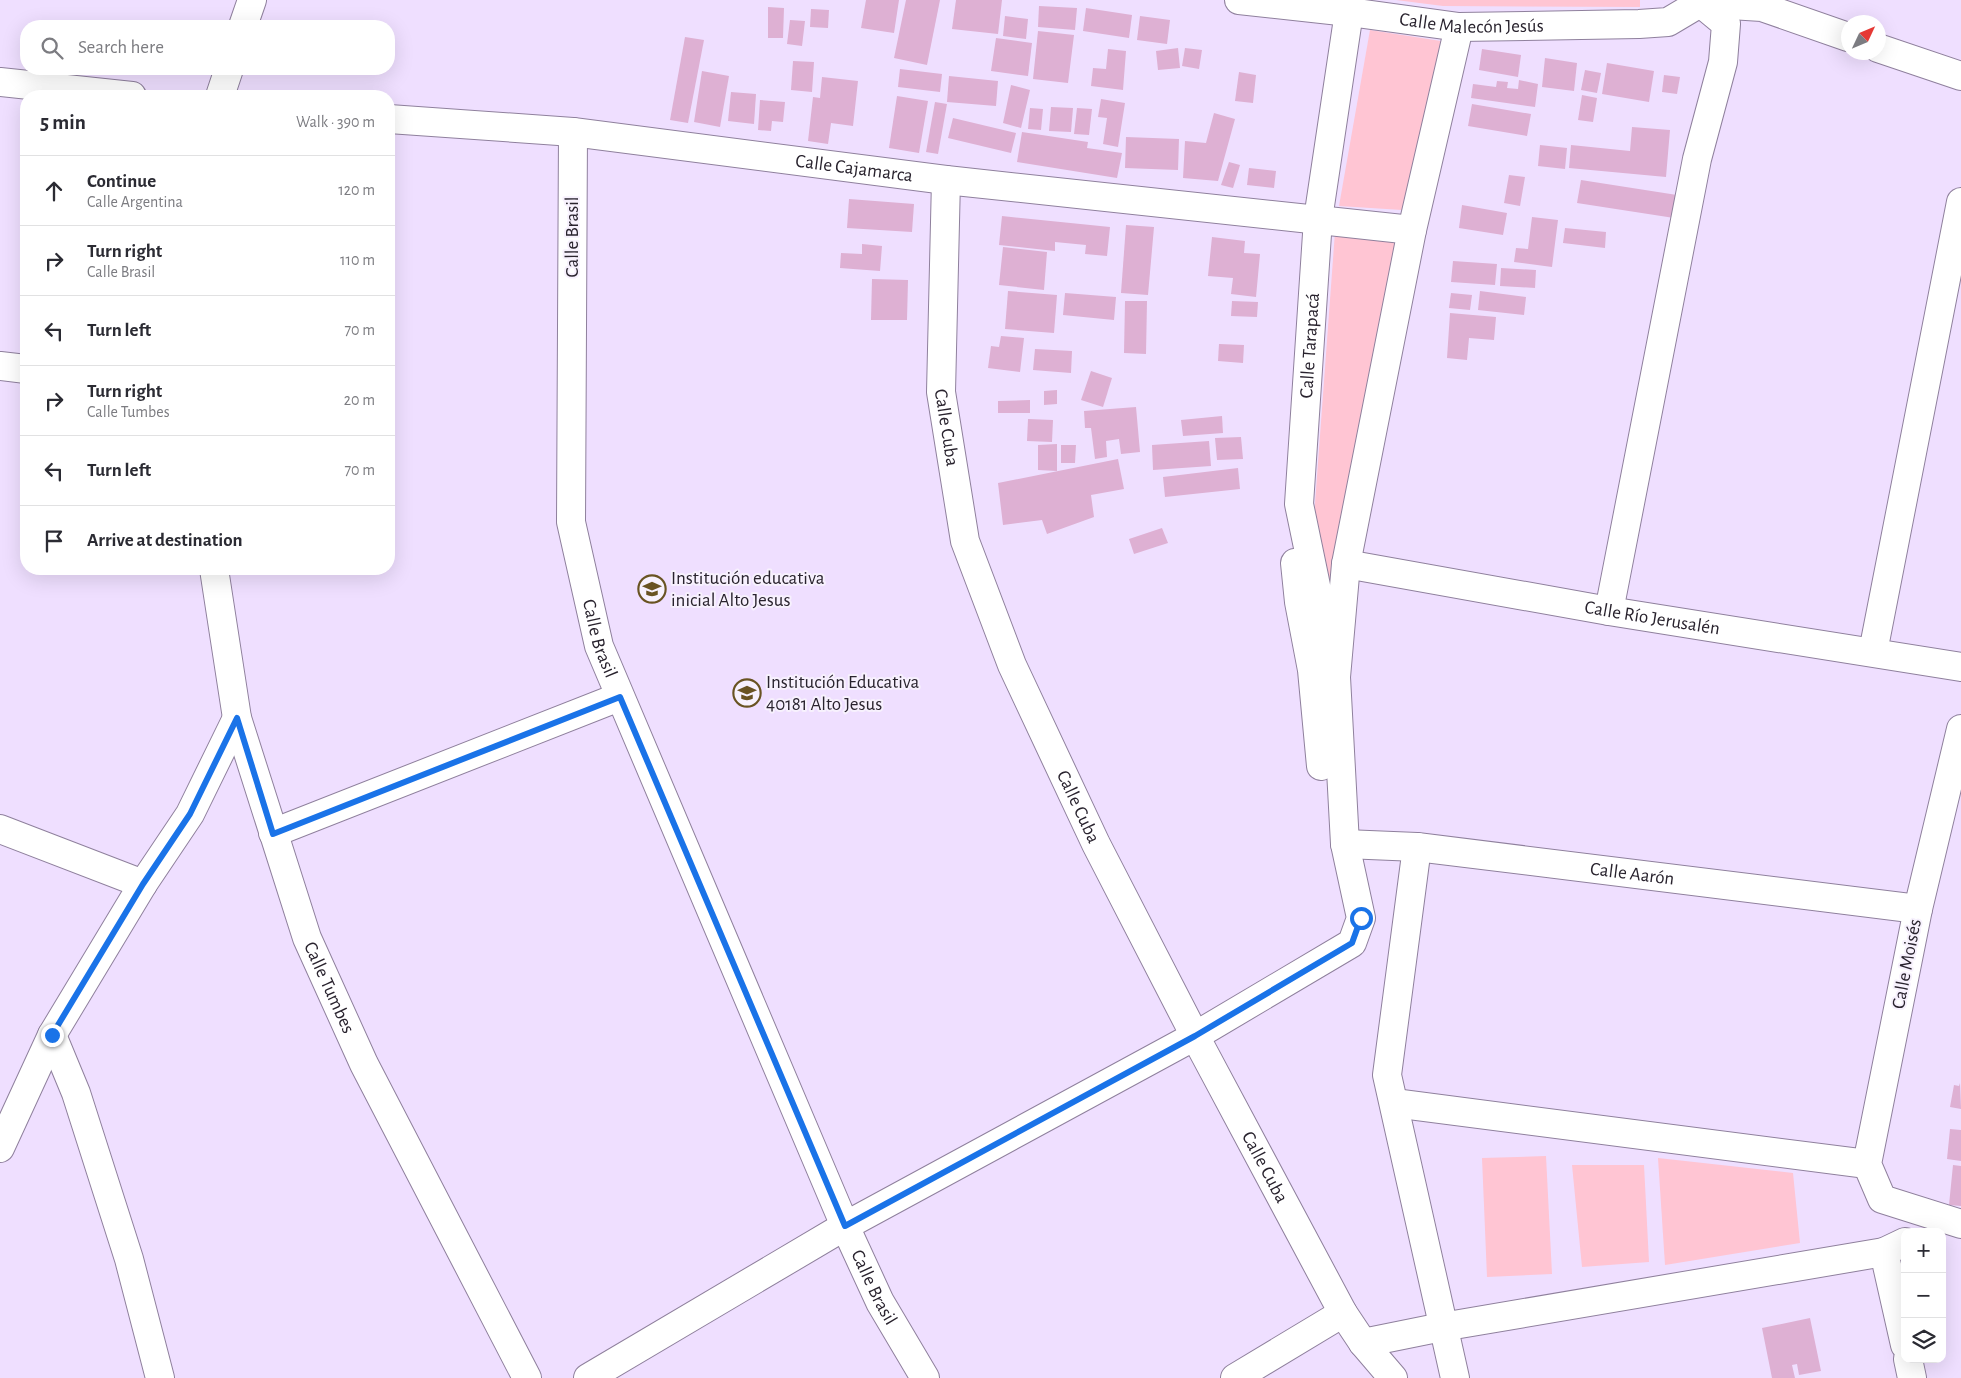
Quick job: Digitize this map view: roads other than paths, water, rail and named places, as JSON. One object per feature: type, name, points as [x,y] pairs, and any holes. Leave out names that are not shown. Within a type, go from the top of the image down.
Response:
[{"type":"street","points":[[245,20],[252,0]]},
{"type":"street","name":"Calle Malecón Jesús","points":[[1239,0],[1349,12],[1458,27],[1668,22],[1700,1]]},
{"type":"street","points":[[1700,1],[1762,7],[1841,35]]},
{"type":"street","points":[[1609,611],[1697,159],[1723,62],[1726,24],[1700,1]]},
{"type":"street","name":"Calle Tarapacá","points":[[1336,677],[1298,504],[1318,218],[1349,12]]},
{"type":"street","points":[[588,1378],[845,1226],[1195,1036],[1352,943],[1361,918],[1345,844],[1336,677],[1346,564],[1412,230],[1458,27]]},
{"type":"street","points":[[1886,51],[1961,76]]},
{"type":"street","points":[[222,90],[227,75]]},
{"type":"street","points":[[0,82],[75,90]]},
{"type":"street","name":"Calle Cajamarca","points":[[395,118],[573,132],[946,180],[1318,218],[1412,230]]},
{"type":"street","name":"Calle Brasil","points":[[573,132],[571,522],[599,646],[845,1226],[880,1302],[926,1378]]},
{"type":"street","name":"Calle Cuba","points":[[946,180],[941,392],[965,541],[1016,674],[1096,844],[1195,1036],[1343,1313],[1362,1343],[1393,1378]]},
{"type":"street","points":[[1873,652],[1961,202]]},
{"type":"street","points":[[0,366],[20,368]]},
{"type":"street","points":[[1298,504],[1294,554],[1299,602],[1312,670],[1321,766]]},
{"type":"street","name":"Calle Río Jerusalén","points":[[1346,564],[1609,611],[1961,667]]},
{"type":"street","name":"Calle Tumbes","points":[[215,575],[237,718],[307,938],[364,1064],[527,1378]]},
{"type":"street","points":[[273,834],[620,697]]},
{"type":"street","points":[[0,1148],[52,1035],[143,884],[190,814],[237,718]]},
{"type":"street","name":"Calle Moisés","points":[[1868,1164],[1918,909],[1961,729]]},
{"type":"street","points":[[0,829],[143,884]]},
{"type":"street","name":"Calle Aarón","points":[[1345,844],[1417,847],[1918,909]]},
{"type":"street","points":[[1417,847],[1386,1075],[1394,1103],[1442,1327],[1455,1378]]},
{"type":"street","points":[[52,1035],[76,1093],[126,1250],[160,1378]]},
{"type":"street","points":[[1394,1103],[1868,1164],[1882,1199],[1955,1222]]},
{"type":"street","points":[[1937,1228],[1955,1222]]},
{"type":"street","points":[[1362,1343],[1442,1327],[1894,1247],[1902,1318]]},
{"type":"street","points":[[1235,1378],[1343,1313]]},
{"type":"street","points":[[1909,1363],[1912,1378]]},
{"type":"place","name":"Institución educativa inicial Alto Jesus","points":[[652,589]]},
{"type":"place","name":"Institución Educativa 40181 Alto Jesus","points":[[747,693]]}]
